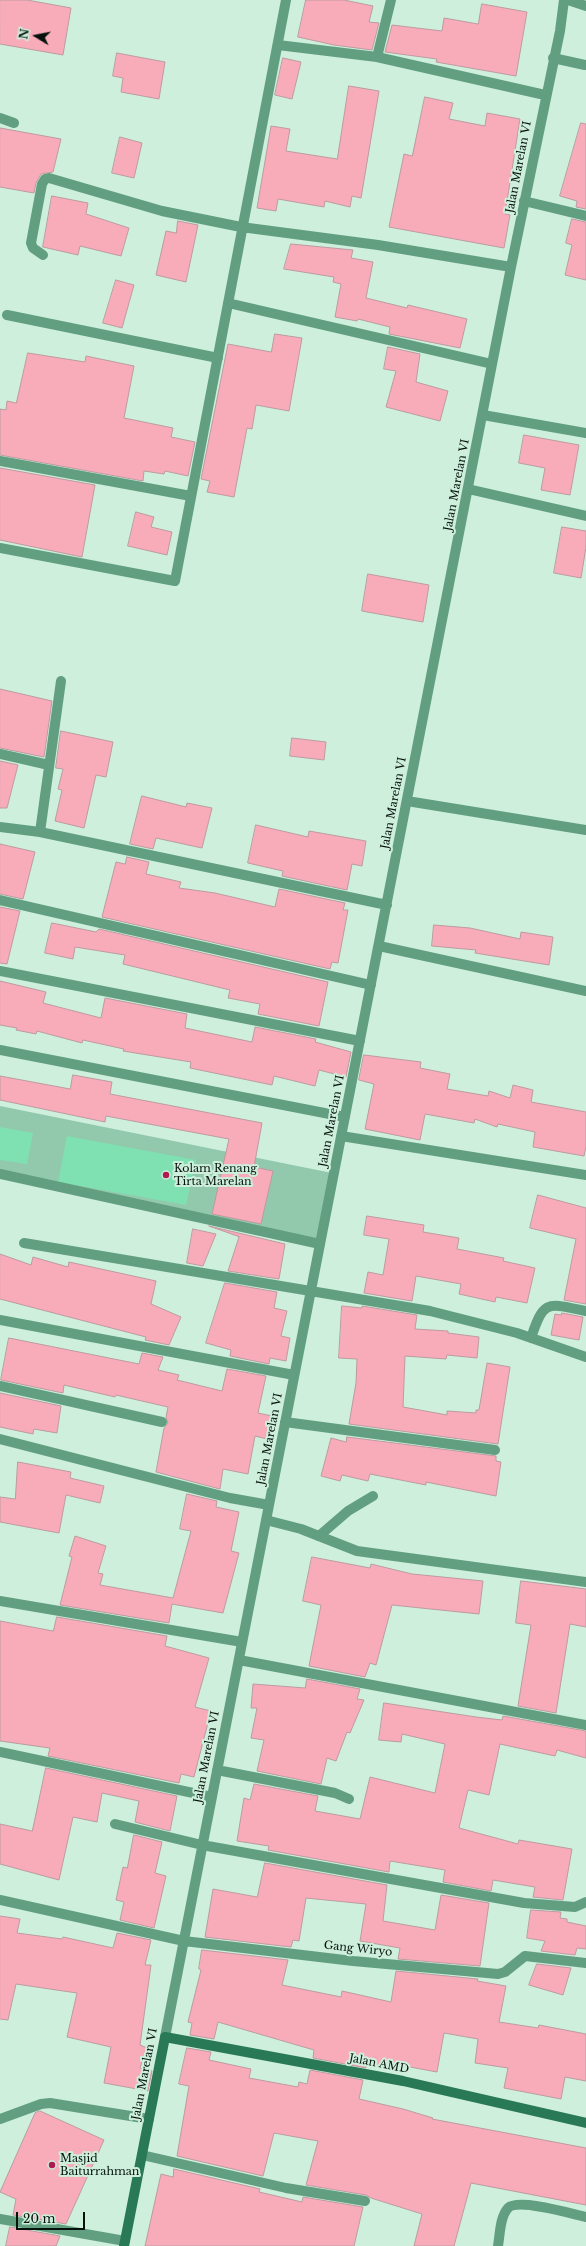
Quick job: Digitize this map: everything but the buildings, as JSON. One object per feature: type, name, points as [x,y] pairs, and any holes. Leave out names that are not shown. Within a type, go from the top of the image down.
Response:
[{"type":"street","points":[[0,548],[175,581],[286,0]]},
{"type":"street","points":[[378,57],[391,0]]},
{"type":"street","name":"Jalan Marelan VI","points":[[124,2244],[524,201],[545,95],[560,32],[564,0]]},
{"type":"street","points":[[568,0],[586,6]]},
{"type":"street","points":[[278,45],[378,57],[545,95]]},
{"type":"street","points":[[553,58],[585,65]]},
{"type":"street","points":[[0,118],[14,123]]},
{"type":"street","points":[[43,255],[33,248],[31,243],[42,184],[45,179],[49,178],[162,211],[242,227],[378,245],[511,268]]},
{"type":"street","points":[[524,201],[586,216]]},
{"type":"street","points":[[228,303],[492,364]]},
{"type":"street","points":[[7,315],[218,358]]},
{"type":"street","points":[[483,415],[586,433]]},
{"type":"street","points":[[0,461],[191,496]]},
{"type":"street","points":[[468,489],[586,516]]},
{"type":"street","points":[[40,832],[61,681]]},
{"type":"street","points":[[0,754],[49,765]]},
{"type":"street","points":[[407,801],[586,830]]},
{"type":"street","points":[[0,826],[40,832],[387,905]]},
{"type":"street","points":[[0,900],[371,985]]},
{"type":"street","points":[[379,946],[586,991]]},
{"type":"street","points":[[0,971],[360,1041]]},
{"type":"street","points":[[0,1050],[345,1117]]},
{"type":"street","points":[[341,1136],[586,1175]]},
{"type":"street","points":[[0,1174],[320,1244]]},
{"type":"street","points":[[24,1243],[430,1311],[531,1338],[586,1357]]},
{"type":"street","points":[[531,1338],[539,1314],[544,1309],[560,1305],[586,1311]]},
{"type":"street","points":[[0,1320],[294,1375]]},
{"type":"street","points":[[0,1386],[162,1422]]},
{"type":"street","points":[[285,1422],[495,1450]]},
{"type":"street","points":[[0,1440],[222,1496],[269,1505]]},
{"type":"street","points":[[319,1536],[348,1511],[373,1496]]},
{"type":"street","points":[[266,1520],[319,1536],[357,1551],[586,1582]]},
{"type":"street","points":[[0,1601],[242,1642]]},
{"type":"street","points":[[239,1660],[586,1725]]},
{"type":"street","points":[[0,1752],[212,1797]]},
{"type":"street","points":[[217,1770],[335,1793],[349,1799]]},
{"type":"street","points":[[115,1824],[202,1845],[524,1903],[575,1907],[586,1902]]},
{"type":"street","name":"Gang Wiryo","points":[[0,1900],[184,1941],[353,1961],[498,1974],[505,1972],[526,1956],[586,1962]]},
{"type":"street","name":"Jalan AMD","points":[[165,2037],[402,2081],[586,2124]]},
{"type":"street","points":[[0,2119],[41,2104],[50,2103],[149,2119]]},
{"type":"street","points":[[142,2155],[286,2188],[365,2202]]},
{"type":"street","points":[[498,2246],[503,2217],[509,2207],[514,2204],[530,2205],[586,2217]]},
{"type":"street","points":[[0,2219],[124,2244]]},
{"type":"shaded area","name":"Kolam Renang Tirta Marelan","points":[[0,1106],[332,1173],[319,1242],[0,1177]]},
{"type":"shaded area","points":[[0,1127],[33,1133],[27,1164],[0,1160]]},
{"type":"shaded area","points":[[67,1136],[196,1160],[186,1205],[58,1182]]},
{"type":"place","name":"Kolam Renang Tirta Marelan","points":[[166,1175]]},
{"type":"place","name":"Masjid Baiturrahman","points":[[52,2165]]}]
